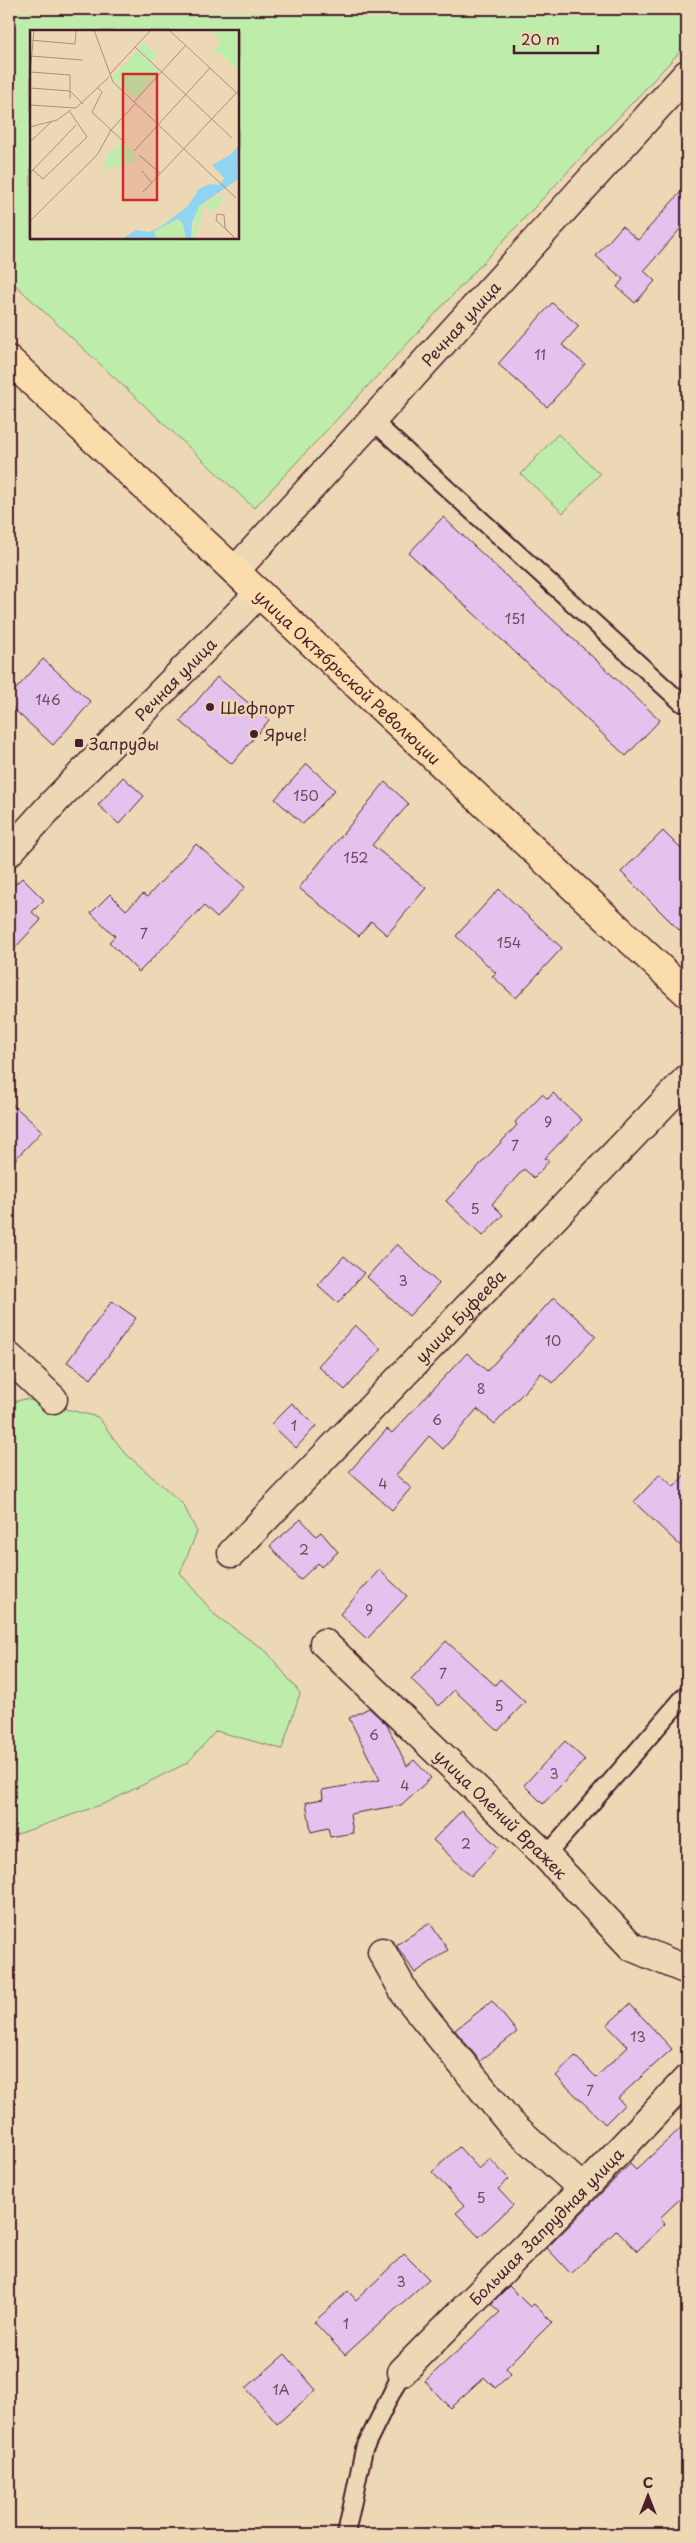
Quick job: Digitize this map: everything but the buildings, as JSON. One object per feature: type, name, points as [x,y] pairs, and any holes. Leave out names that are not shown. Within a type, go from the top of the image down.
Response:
[{"type":"main road","name":"улица Октябрьской Революции","points":[[9,360],[687,993]]},
{"type":"street","name":"Речная улица","points":[[235,571],[687,74]]},
{"type":"street","name":"Речная улица","points":[[9,852],[55,801],[259,593]]},
{"type":"street","name":"улица Буфеева","points":[[232,1554],[687,1079]]},
{"type":"street","points":[[9,1358],[53,1399]]},
{"type":"street","name":"улица Олений Вражек","points":[[324,1643],[546,1856],[632,1947],[687,1970]]},
{"type":"street","points":[[382,1952],[406,1995],[512,2124],[583,2189]]},
{"type":"street","name":"Большая Запрудная улица","points":[[402,2372],[583,2189],[687,2079]]},
{"type":"lane","points":[[373,421],[682,704]]},
{"type":"lane","points":[[546,1856],[687,1693]]},
{"type":"lane","points":[[346,2534],[364,2449],[402,2372]]},
{"type":"green space","points":[[9,9],[687,9],[687,44],[254,508],[9,279]]},
{"type":"green space","points":[[558,434],[600,474],[563,513],[521,474]]},
{"type":"green space","points":[[25,1399],[98,1417],[124,1452],[183,1504],[197,1532],[180,1573],[215,1615],[267,1652],[300,1693],[282,1749],[216,1731],[187,1763],[106,1803],[9,1837],[9,1403]]},
{"type":"place","name":"Шефпорт","points":[[210,707]]},
{"type":"place","name":"Ярче!","points":[[254,734]]},
{"type":"place","name":"Запруды","points":[[79,743]]}]
